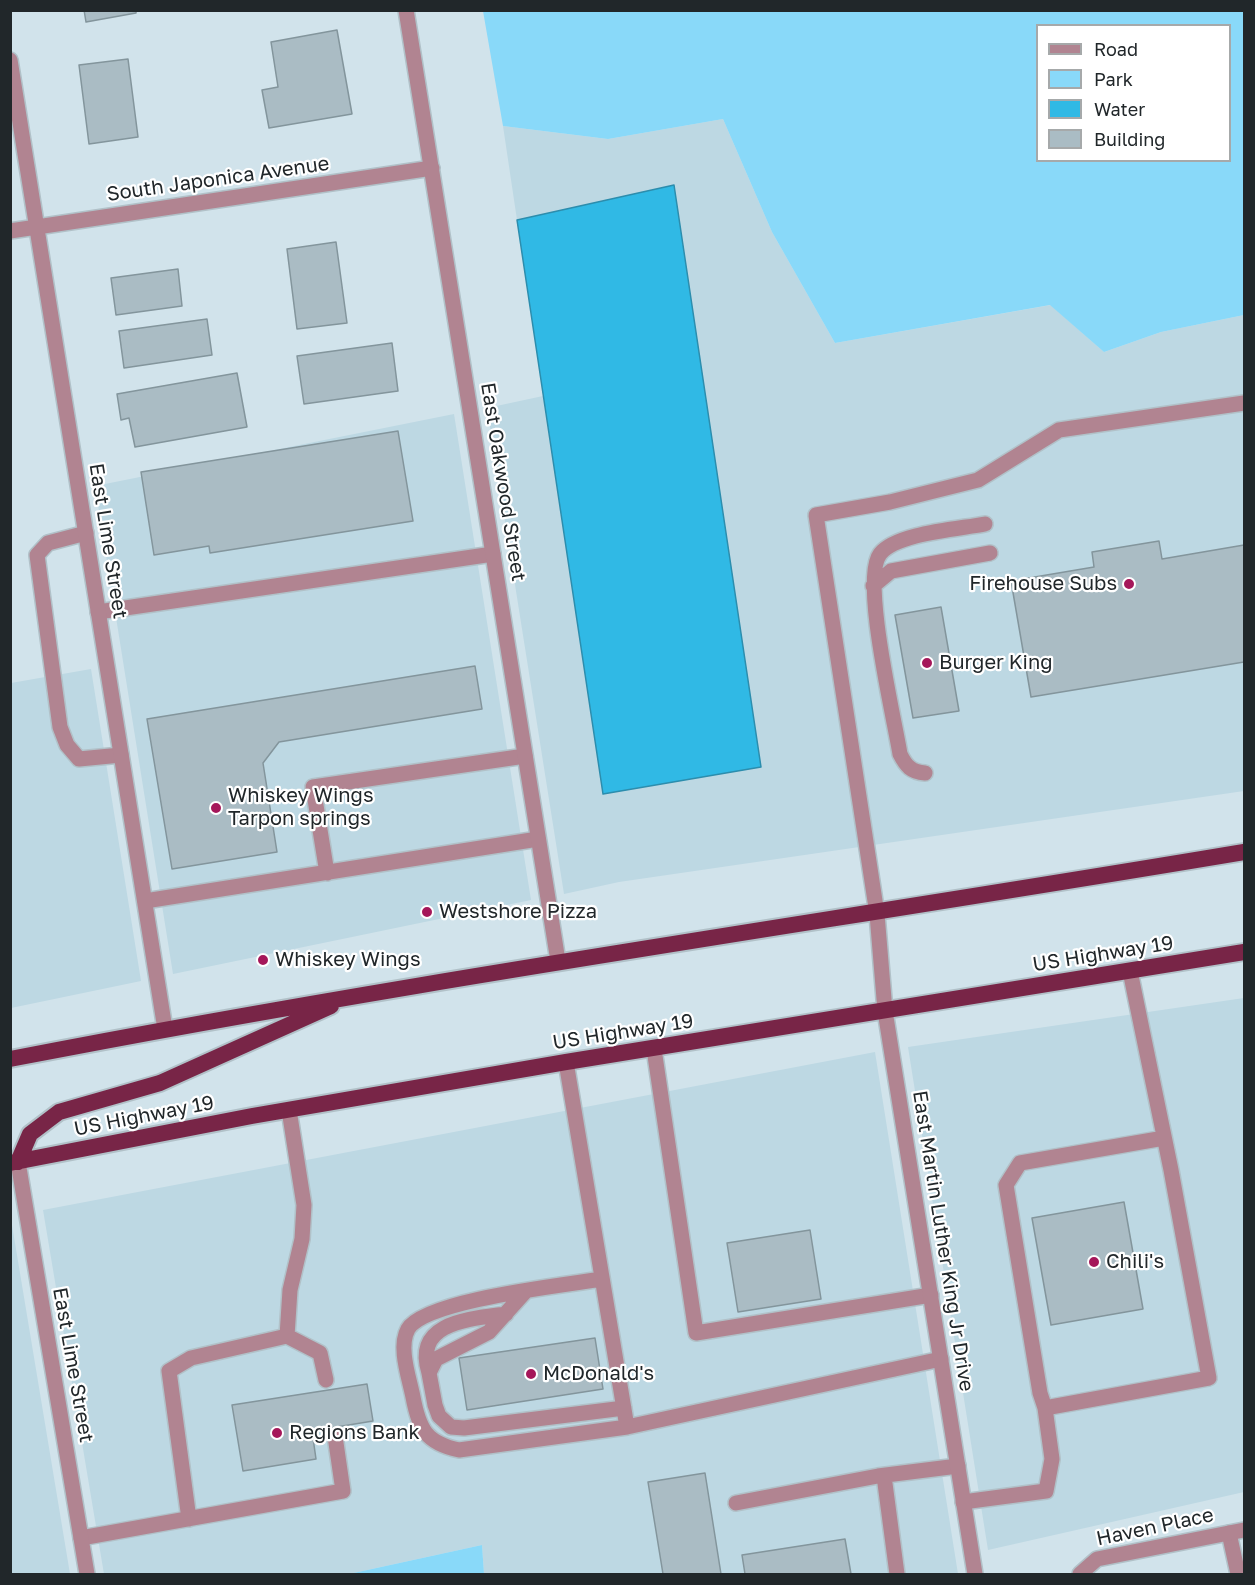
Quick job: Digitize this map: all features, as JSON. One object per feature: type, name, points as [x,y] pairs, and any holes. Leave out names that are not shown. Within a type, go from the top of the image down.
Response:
[{"type":"highway","points":[[10,1059],[165,1029],[558,961],[877,914],[1245,852]]},
{"type":"highway","name":"US Highway 19","points":[[14,1162],[289,1110],[566,1062],[1245,952]]},
{"type":"highway","points":[[14,1162],[30,1134],[59,1112],[160,1083],[354,996]]},
{"type":"street","name":"East Oakwood Street","points":[[406,10],[558,961]]},
{"type":"street","name":"East Lime Street","points":[[10,60],[165,1029]]},
{"type":"street","name":"South Japonica Avenue","points":[[10,231],[432,168]]},
{"type":"street","name":"East Martin Luther King Jr Drive","points":[[975,1575],[885,1011],[877,914],[816,515],[890,502],[978,480],[1059,430],[1245,403]]},
{"type":"street","points":[[925,773],[915,772],[906,765],[900,754],[873,586],[873,567],[880,553],[893,544],[914,537],[985,524]]},
{"type":"street","points":[[86,533],[48,543],[37,555],[50,666],[60,727],[67,745],[79,759],[121,755]]},
{"type":"street","points":[[98,612],[493,554]]},
{"type":"street","points":[[873,586],[891,571],[990,554]]},
{"type":"street","points":[[327,873],[313,787],[525,756]]},
{"type":"street","points":[[145,901],[538,839]]},
{"type":"street","points":[[1045,1408],[1209,1378],[1130,971]]},
{"type":"street","points":[[654,1049],[696,1333],[931,1295]]},
{"type":"street","points":[[566,1062],[627,1427]]},
{"type":"street","points":[[287,1336],[290,1290],[302,1239],[304,1205],[289,1110]]},
{"type":"street","points":[[963,1502],[1046,1491],[1052,1459],[1006,1185],[1020,1163],[1164,1138]]},
{"type":"street","name":"East Lime Street","points":[[14,1162],[87,1575]]},
{"type":"street","points":[[602,1279],[429,1312],[409,1328],[404,1347],[417,1415],[425,1435],[440,1446],[459,1450],[627,1427],[941,1359]]},
{"type":"street","points":[[429,1373],[436,1359],[489,1332],[525,1292]]},
{"type":"street","points":[[506,1314],[474,1318],[440,1328],[429,1342],[424,1358],[439,1416],[451,1427],[464,1428],[624,1408]]},
{"type":"street","points":[[189,1519],[170,1371],[191,1358],[287,1336],[320,1353],[326,1380]]},
{"type":"street","points":[[81,1538],[343,1491],[334,1436]]},
{"type":"street","points":[[736,1503],[885,1476],[958,1466]]},
{"type":"street","points":[[885,1476],[897,1575]]},
{"type":"street","name":"Haven Place","points":[[1080,1575],[1097,1558],[1245,1530]]},
{"type":"street","points":[[1228,1533],[1238,1575]]},
{"type":"shaded area","points":[[723,119],[772,232],[835,343],[1051,305],[1104,352],[1161,332],[1244,315],[1244,791],[619,882],[564,894],[487,408],[543,396],[603,793],[761,766],[673,185],[517,220],[503,126],[608,139]]},
{"type":"shaded area","points":[[454,414],[531,900],[173,974],[95,486]]},
{"type":"shaded area","points":[[91,669],[141,981],[11,1008],[11,683]]},
{"type":"shaded area","points":[[1244,998],[1244,1492],[988,1550],[908,1047]]},
{"type":"shaded area","points":[[875,1052],[958,1574],[484,1574],[482,1545],[349,1574],[104,1574],[43,1210]]},
{"type":"shaded area","points":[[11,1219],[70,1574],[11,1574]]},
{"type":"green space","points":[[483,11],[1244,11],[1244,315],[1161,332],[1104,352],[1050,305],[835,343],[772,232],[723,119],[608,139],[503,126]]},
{"type":"green space","points":[[482,1545],[484,1574],[349,1574]]},
{"type":"water","points":[[674,185],[761,767],[603,794],[517,220]]},
{"type":"building","points":[[84,10],[136,10],[136,13],[86,22]]},
{"type":"building","points":[[337,30],[352,114],[269,128],[262,90],[278,87],[271,42]]},
{"type":"building","points":[[128,59],[138,137],[89,144],[79,65]]},
{"type":"building","points":[[336,242],[347,323],[297,329],[287,249]]},
{"type":"building","points":[[178,269],[182,306],[116,315],[111,278]]},
{"type":"building","points":[[207,319],[212,355],[124,368],[119,331]]},
{"type":"building","points":[[392,343],[398,391],[304,404],[297,356]]},
{"type":"building","points":[[237,373],[247,427],[135,447],[129,418],[121,420],[117,394]]},
{"type":"building","points":[[398,431],[413,521],[210,553],[209,546],[154,555],[141,472]]},
{"type":"building","points":[[1159,541],[1162,559],[1244,545],[1244,662],[1031,697],[1011,581],[1094,567],[1092,552]]},
{"type":"building","name":"Burger King","points":[[941,607],[959,711],[913,718],[895,615]]},
{"type":"building","name":"Whiskey Wings Tarpon springs","points":[[475,666],[482,709],[279,742],[263,763],[277,852],[172,869],[147,719]]},
{"type":"building","points":[[1124,1202],[1143,1309],[1051,1325],[1032,1218]]},
{"type":"building","points":[[810,1230],[821,1299],[738,1312],[727,1243]]},
{"type":"building","name":"McDonald's","points":[[595,1338],[603,1389],[467,1410],[459,1358]]},
{"type":"building","points":[[367,1384],[373,1421],[312,1431],[316,1459],[243,1471],[232,1405]]},
{"type":"building","points":[[705,1473],[721,1574],[663,1574],[648,1482]]},
{"type":"building","points":[[845,1539],[851,1574],[745,1574],[742,1555]]},
{"type":"place","name":"Firehouse Subs","points":[[1129,584]]},
{"type":"place","name":"Burger King","points":[[927,663]]},
{"type":"place","name":"Whiskey Wings Tarpon springs","points":[[216,808]]},
{"type":"place","name":"Westshore Pizza","points":[[427,912]]},
{"type":"place","name":"Whiskey Wings","points":[[263,960]]},
{"type":"place","name":"Chili's","points":[[1094,1262]]},
{"type":"place","name":"McDonald's","points":[[531,1374]]},
{"type":"place","name":"Regions Bank","points":[[277,1433]]}]
